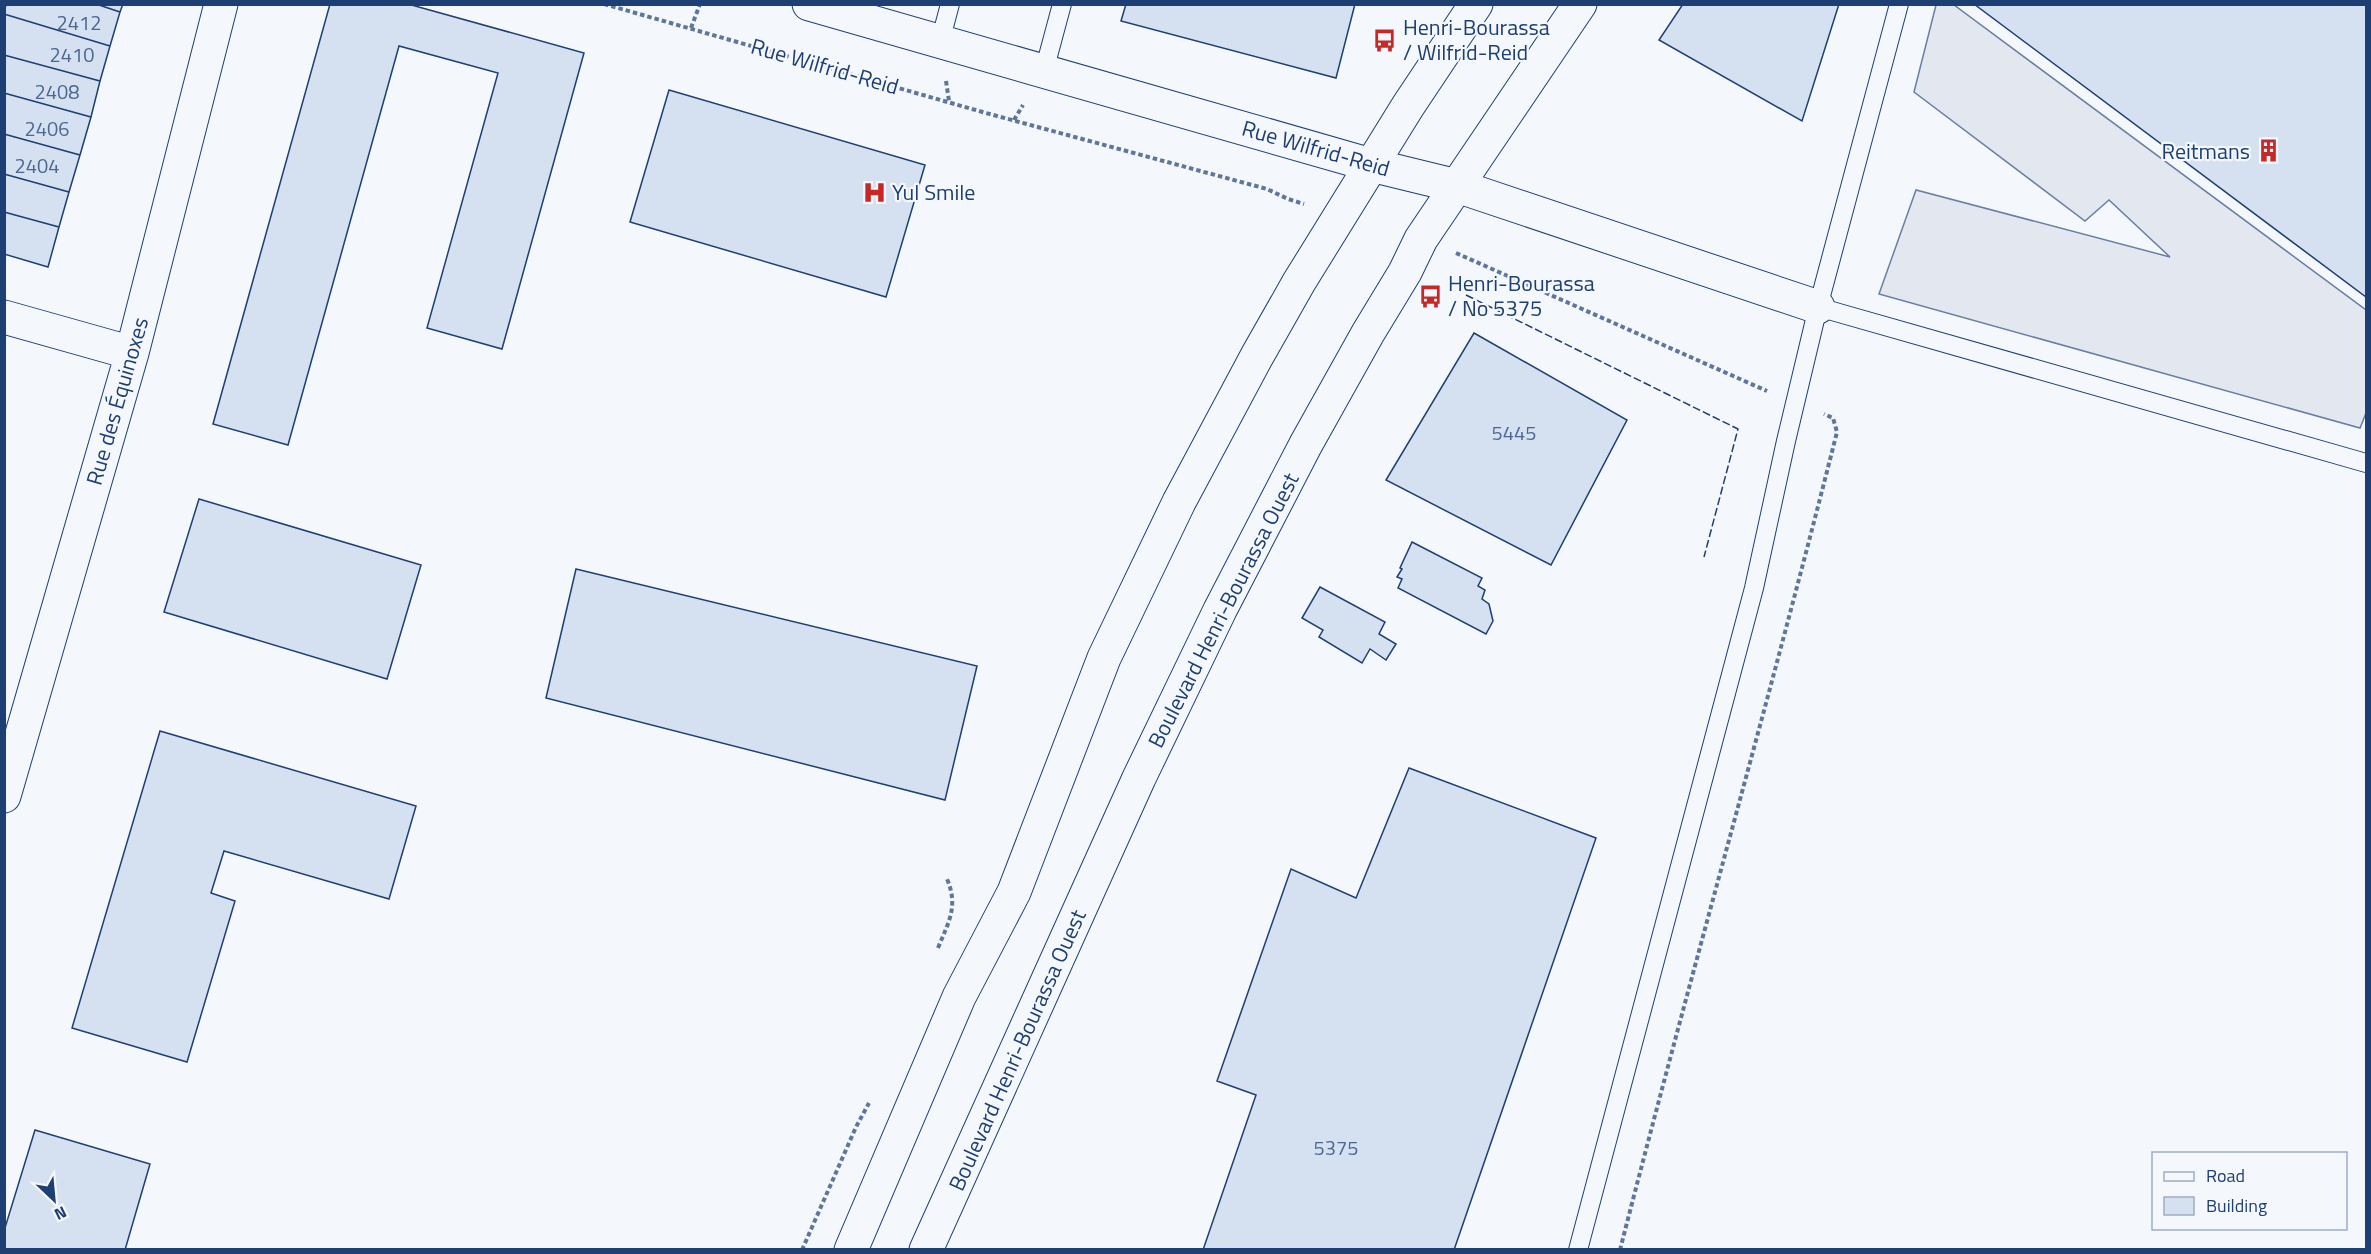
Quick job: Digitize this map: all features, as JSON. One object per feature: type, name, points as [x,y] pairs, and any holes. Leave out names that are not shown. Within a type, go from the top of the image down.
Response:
[{"type":"main road","name":"Rue des Équinoxes","points":[[4,796],[132,353],[221,4]]},
{"type":"main road","name":"Rue Wilfrid-Reid","points":[[809,4],[1371,165],[1457,186],[1818,307]]},
{"type":"main road","points":[[851,1250],[959,997],[1014,892],[1104,658],[1139,583],[1257,356],[1299,282],[1371,165],[1476,4]]},
{"type":"main road","name":"Boulevard Henri-Bourassa Ouest","points":[[926,1250],[1139,778],[1220,610],[1306,444],[1405,272],[1421,239],[1580,4]]},
{"type":"main road","points":[[4,317],[132,353]]},
{"type":"lane","points":[[940,42],[950,4]]},
{"type":"lane","points":[[1044,71],[1062,4]]},
{"type":"lane","points":[[1578,1250],[1754,588],[1818,307],[1899,4]]},
{"type":"lane","points":[[1818,307],[2367,463]]},
{"type":"path","name":"Rue Wilfrid-Reid","points":[[604,4],[986,113],[1268,189],[1288,199]]},
{"type":"path","points":[[691,28],[700,4]]},
{"type":"path","points":[[1455,252],[1766,390]]},
{"type":"path","points":[[1620,1250],[1656,1106],[1785,637],[1838,432]]},
{"type":"shaded area","points":[[1936,5],[1954,5],[2366,310],[2366,413],[2360,428],[1879,294],[1916,190],[2170,257],[2109,200],[2085,221],[1914,92]]},
{"type":"building","points":[[6,4],[96,4],[120,12],[110,46],[4,14]]},
{"type":"building","points":[[96,4],[123,4],[120,12]]},
{"type":"building","points":[[330,4],[408,4],[584,53],[502,349],[427,328],[498,73],[399,46],[288,445],[213,424]]},
{"type":"building","points":[[1126,4],[1355,4],[1336,78],[1121,21]]},
{"type":"building","points":[[1683,4],[1839,4],[1802,121],[1659,40]]},
{"type":"building","name":"Reitmans","points":[[1974,4],[2366,4],[2366,297]]},
{"type":"building","points":[[4,14],[110,46],[100,81],[4,55]]},
{"type":"building","points":[[4,55],[100,81],[91,117],[4,93]]},
{"type":"building","points":[[669,90],[925,165],[886,297],[630,222]]},
{"type":"building","points":[[4,93],[91,117],[80,155],[4,134]]},
{"type":"building","points":[[4,134],[80,155],[69,192],[4,174]]},
{"type":"building","points":[[4,174],[69,192],[59,227],[4,212]]},
{"type":"building","points":[[4,212],[59,227],[48,267],[4,254]]},
{"type":"building","points":[[1474,333],[1627,420],[1551,565],[1386,480]]},
{"type":"building","points":[[199,499],[421,565],[387,679],[164,612]]},
{"type":"building","points":[[1412,542],[1482,578],[1478,586],[1485,590],[1482,599],[1489,604],[1493,621],[1486,634],[1398,588],[1402,579],[1397,577]]},
{"type":"building","points":[[576,569],[977,666],[945,800],[546,698]]},
{"type":"building","points":[[1320,587],[1385,622],[1379,634],[1396,644],[1386,660],[1370,649],[1362,663],[1319,637],[1323,630],[1302,618]]},
{"type":"building","points":[[160,731],[416,806],[389,899],[224,851],[211,893],[235,901],[187,1062],[72,1028]]},
{"type":"building","points":[[1409,768],[1596,838],[1454,1250],[1203,1250],[1256,1095],[1217,1081],[1291,869],[1356,898]]},
{"type":"building","points":[[35,1130],[150,1164],[125,1250],[4,1250],[4,1231]]},
{"type":"fence","points":[[1466,295],[1738,429],[1704,557]]},
{"type":"place","name":"Henri-Bourassa / Wilfrid-Reid","points":[[1385,40]]},
{"type":"place","name":"Reitmans","points":[[2268,151]]},
{"type":"place","name":"Yul Smile","points":[[874,192]]},
{"type":"place","name":"Henri-Bourassa / No 5375","points":[[1430,296]]}]
